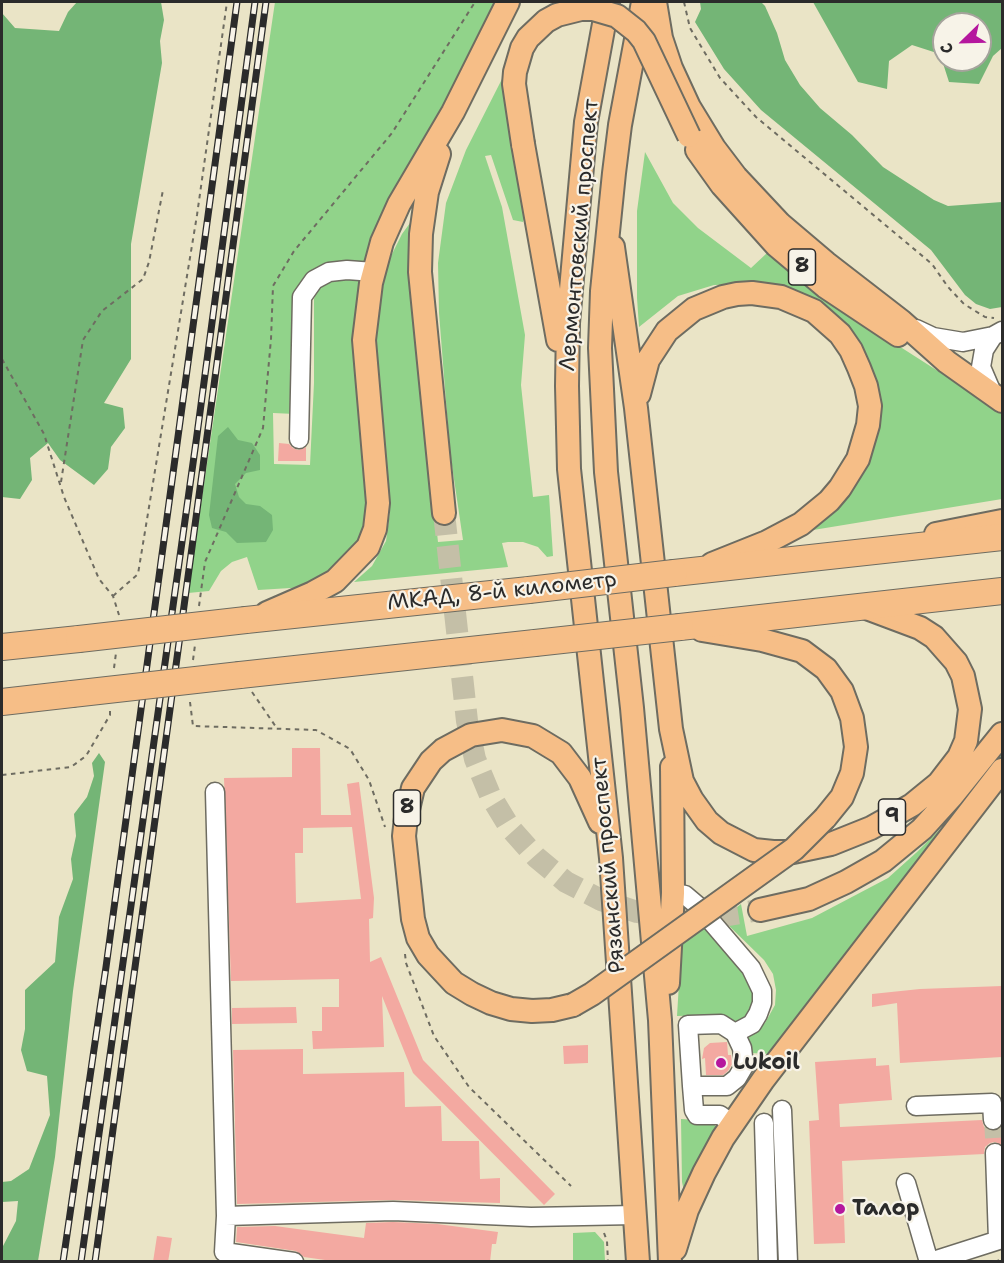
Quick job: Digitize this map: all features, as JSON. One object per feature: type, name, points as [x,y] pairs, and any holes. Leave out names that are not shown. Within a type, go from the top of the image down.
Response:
[{"type":"highway","name":"МКАД, 8-й километр","points":[[2,647],[1002,537]]},
{"type":"highway","points":[[2,702],[1002,591]]},
{"type":"main road","points":[[246,620],[282,608],[335,581],[368,548],[375,529],[378,503],[364,340],[374,272],[382,242],[399,204],[453,112],[508,2]]},
{"type":"main road","name":"Лермонтовский проспект","points":[[569,469],[568,323],[586,122],[608,2]]},
{"type":"main road","name":"Лермонтовский проспект","points":[[606,472],[600,348],[602,291],[620,125],[643,2]]},
{"type":"main road","points":[[655,2],[661,38],[670,68],[688,107],[736,177],[788,230],[826,263],[901,321],[947,362]]},
{"type":"main road","name":"8","points":[[567,386],[514,84],[522,48],[528,38],[546,21],[557,15],[581,9],[617,16],[636,31],[644,41],[689,136],[722,185],[776,245],[826,287],[886,329],[947,362],[998,398]]},
{"type":"main road","points":[[444,513],[420,272],[427,192],[453,112]]},
{"type":"main road","points":[[608,222],[618,274],[636,408],[671,729],[673,892],[669,978],[660,1020]]},
{"type":"main road","points":[[636,408],[648,360],[667,331],[694,309],[737,294],[752,293],[782,297],[814,310],[840,334],[851,350],[866,386],[870,406],[864,443],[851,473],[829,501],[801,524],[767,542],[714,564],[674,573]]},
{"type":"main road","name":"Рязанский проспект","points":[[569,469],[610,858],[638,1262]]},
{"type":"main road","name":"Рязанский проспект","points":[[606,472],[636,753],[660,1020],[671,1262]]},
{"type":"main road","points":[[802,559],[1002,521]]},
{"type":"main road","name":"9","points":[[671,729],[682,781],[692,800],[707,821],[721,833],[754,850],[793,852],[831,844],[871,828],[912,805],[939,783],[959,757],[966,741],[969,725],[968,692],[956,662],[934,637],[920,628],[864,607]]},
{"type":"main road","name":"8","points":[[610,858],[598,815],[572,764],[548,743],[518,732],[486,731],[456,741],[431,761],[413,788],[408,803],[404,836],[413,919],[418,938],[428,955],[454,983],[490,1003],[511,1009],[531,1011],[552,1010],[573,1005],[592,994],[794,849],[842,797],[852,773],[856,747],[852,718],[842,691],[825,669],[802,651],[762,640],[680,627]]},
{"type":"main road","points":[[760,910],[809,899],[883,861],[922,829],[1002,734]]},
{"type":"main road","points":[[671,1262],[687,1210],[704,1173],[730,1128],[763,1080],[1002,770]]},
{"type":"street","points":[[299,439],[302,297],[314,280],[329,272],[347,270],[374,272]]},
{"type":"street","points":[[901,321],[933,338],[963,342],[998,333]]},
{"type":"street","points":[[998,333],[984,350],[981,367],[998,398]]},
{"type":"street","points":[[215,792],[226,1216],[224,1252],[294,1262]]},
{"type":"street","points":[[673,892],[685,895],[698,906],[751,968],[762,991],[762,1003],[752,1024],[735,1034]]},
{"type":"street","points":[[692,1086],[727,1086],[737,1078],[744,1066],[742,1048],[735,1034],[721,1024],[688,1025],[692,1086],[694,1110],[697,1115],[720,1115],[727,1120],[730,1128]]},
{"type":"street","points":[[744,1066],[763,1080]]},
{"type":"street","points":[[916,1106],[992,1103],[993,1120]]},
{"type":"street","points":[[782,1110],[788,1262]]},
{"type":"street","points":[[764,1123],[768,1262]]},
{"type":"street","points":[[906,1183],[930,1262],[1000,1239],[995,1154]]},
{"type":"street","points":[[226,1216],[393,1211],[531,1217],[635,1215]]},
{"type":"path","points":[[113,596],[138,574],[197,215],[226,2]]},
{"type":"path","points":[[684,2],[690,28],[720,78],[756,117],[932,264],[948,287],[964,304],[986,317],[1002,319]]},
{"type":"path","points":[[60,484],[83,340],[102,311],[142,279],[149,262],[163,190]]},
{"type":"path","points":[[2,359],[44,434],[60,484],[99,579],[113,596],[120,614],[118,625]]},
{"type":"path","points":[[192,667],[196,637]]},
{"type":"path","points":[[114,670],[116,648]]},
{"type":"path","points":[[240,675],[277,729]]},
{"type":"path","points":[[189,696],[192,726],[316,730],[350,749],[369,780],[389,836]]},
{"type":"path","points":[[2,775],[71,767],[86,756],[110,716],[111,704]]},
{"type":"path","points":[[405,953],[406,963],[434,1036],[469,1087],[571,1186]]},
{"type":"path","points":[[995,1262],[1002,1259]]},
{"type":"green space","points":[[77,2],[161,2],[164,20],[160,41],[162,63],[131,244],[131,359],[104,403],[123,408],[125,428],[111,447],[108,469],[94,485],[60,460],[48,443],[30,458],[32,480],[20,499],[2,497],[2,13],[15,28],[59,31],[68,12]]},
{"type":"green space","points":[[275,2],[503,2],[374,251],[363,265],[328,263],[306,275],[298,289],[295,414],[273,413],[274,464],[310,465],[314,383],[314,299],[319,285],[334,276],[367,279],[370,526],[352,558],[307,587],[258,590],[247,557],[232,562],[221,571],[209,591],[188,593]]},
{"type":"green space","points":[[700,2],[761,2],[777,33],[785,60],[800,85],[820,108],[852,135],[883,167],[934,200],[948,206],[1002,202],[1002,307],[990,309],[976,304],[965,295],[931,250],[761,110],[724,69],[695,22],[701,9]]},
{"type":"green space","points":[[813,2],[1002,2],[1002,48],[992,58],[992,12],[932,12],[932,51],[912,45],[889,61],[887,89],[858,82]]},
{"type":"green space","points":[[946,72],[985,72],[979,84],[949,82]]},
{"type":"green space","points":[[503,77],[525,216],[523,222],[513,220],[491,155],[485,156],[502,207],[525,335],[521,385],[533,497],[549,495],[553,556],[547,557],[538,547],[523,542],[508,542],[502,543],[508,567],[354,582],[372,566],[386,541],[390,512],[375,358],[381,276],[402,234],[421,208],[413,272],[416,347],[438,542],[463,540],[450,452],[439,313],[438,263],[446,203],[466,150]]},
{"type":"green space","points":[[645,152],[673,203],[698,228],[751,268],[767,253],[687,157],[689,155],[866,325],[1002,412],[1002,499],[801,532],[866,453],[861,352],[758,284],[714,285],[678,296],[639,327],[637,211]]},
{"type":"green space","points":[[228,427],[238,440],[252,443],[260,455],[260,470],[246,473],[235,484],[239,497],[246,504],[260,506],[272,515],[273,530],[266,542],[237,543],[226,532],[212,528],[209,515],[218,436]]},
{"type":"green space","points":[[1002,750],[1002,756],[770,1054],[751,1053],[745,1040],[765,1023],[775,1005],[776,990],[773,974],[764,960],[722,919],[741,904],[747,936],[812,918],[888,878],[949,820]]},
{"type":"green space","points":[[99,753],[105,762],[73,991],[55,1157],[38,1261],[2,1261],[2,1248],[16,1221],[18,1201],[2,1202],[2,1182],[11,1181],[29,1169],[50,1115],[47,1076],[27,1071],[21,1050],[25,1029],[25,990],[55,962],[59,917],[73,879],[71,859],[76,836],[74,814],[87,797],[94,776],[92,763]]},
{"type":"green space","points":[[684,901],[757,988],[753,1011],[738,1024],[725,1015],[677,1016]]},
{"type":"green space","points":[[681,1119],[712,1121],[716,1127],[714,1136],[684,1191],[682,1182]]},
{"type":"green space","points":[[595,1232],[604,1242],[605,1261],[573,1261],[573,1233]]},
{"type":"building","points":[[279,443],[289,444],[298,450],[306,447],[306,461],[278,461]]},
{"type":"building","points":[[292,748],[320,748],[321,815],[351,815],[347,784],[359,782],[374,898],[373,918],[369,919],[370,962],[381,957],[423,1060],[555,1194],[544,1205],[413,1073],[382,996],[384,1047],[313,1049],[312,1031],[322,1031],[322,1007],[339,1007],[339,979],[231,981],[224,778],[292,777]],"holes":[[[352,827],[361,899],[296,903],[295,853],[303,853],[303,828]]]},
{"type":"building","points":[[1002,986],[1002,1057],[900,1063],[897,1003],[872,1007],[872,994],[920,989]]},
{"type":"building","points":[[296,1007],[297,1023],[232,1024],[232,1008]]},
{"type":"building","points":[[727,1042],[728,1055],[731,1055],[732,1064],[728,1071],[723,1075],[706,1075],[705,1058],[702,1059],[704,1048],[710,1043]]},
{"type":"building","points":[[588,1045],[588,1063],[564,1064],[563,1046]]},
{"type":"building","points":[[303,1049],[303,1074],[404,1072],[405,1107],[441,1106],[442,1141],[479,1141],[480,1179],[500,1178],[500,1203],[393,1200],[237,1204],[233,1050]]},
{"type":"building","points":[[876,1058],[876,1066],[889,1065],[892,1100],[839,1104],[840,1127],[982,1120],[984,1127],[989,1130],[994,1131],[1002,1126],[1002,1145],[995,1142],[990,1143],[985,1147],[984,1154],[842,1161],[845,1243],[814,1244],[809,1121],[819,1120],[815,1062]]},
{"type":"building","points":[[366,1223],[437,1224],[498,1232],[496,1244],[492,1244],[490,1262],[339,1262],[304,1257],[296,1251],[236,1242],[237,1227],[275,1226],[364,1238]]},
{"type":"building","points":[[157,1236],[172,1238],[168,1262],[153,1262]]},
{"type":"tunnel","points":[[444,513],[467,721],[475,759],[490,795],[510,828],[536,857],[566,882],[601,900],[637,912],[676,918],[715,917],[760,910]]},
{"type":"tunnel","points":[[993,1120],[995,1153]]},
{"type":"railway","points":[[63,1262],[106,967],[237,2]]},
{"type":"railway","points":[[81,1262],[255,2]]},
{"type":"railway","points":[[95,1262],[266,2]]},
{"type":"place","name":"Lukoil","points":[[721,1063]]},
{"type":"place","name":"Талор","points":[[840,1209]]}]
